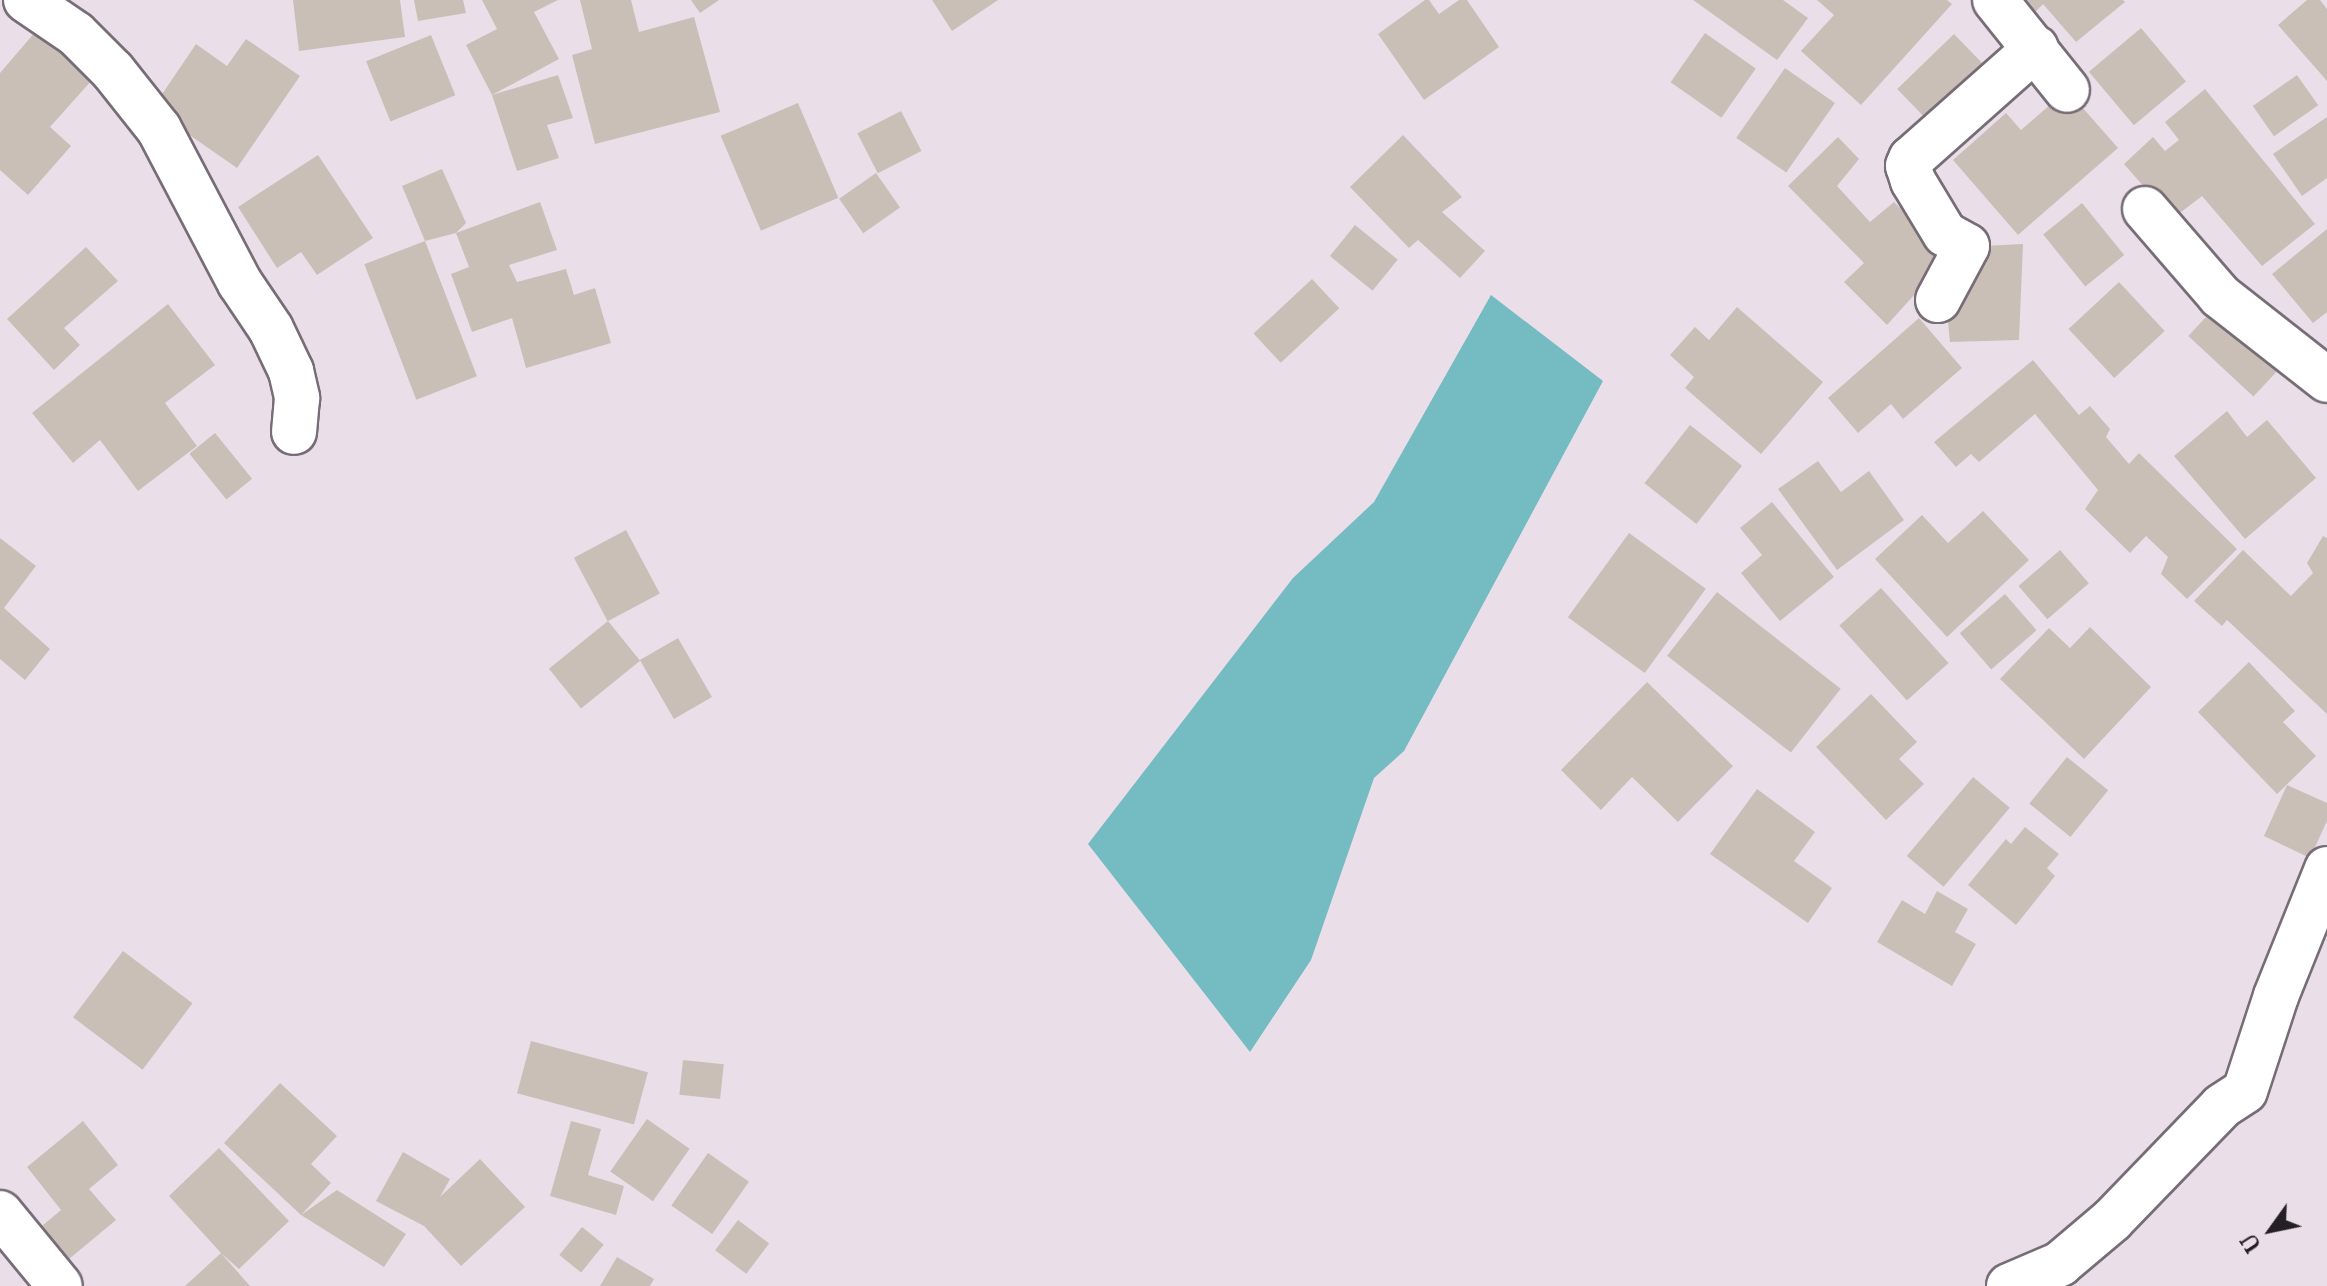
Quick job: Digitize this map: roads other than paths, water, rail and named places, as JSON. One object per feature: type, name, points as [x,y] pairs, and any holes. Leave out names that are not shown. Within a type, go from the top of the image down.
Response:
[{"type":"street","points":[[0,19],[11,0]]},
{"type":"street","points":[[26,0],[76,34],[113,71],[159,129],[240,283],[271,329],[291,371],[297,398],[294,432]]},
{"type":"street","points":[[1995,0],[2067,90]]},
{"type":"street","points":[[1938,300],[1967,246],[1945,234],[1913,181],[1908,166],[1911,159],[2036,48]]},
{"type":"street","points":[[2145,209],[2220,296],[2327,380]]},
{"type":"street","points":[[2009,1286],[2060,1264],[2112,1220],[2222,1106],[2245,1091],[2276,996],[2327,869]]},
{"type":"street","points":[[0,1213],[60,1286]]},
{"type":"water","points":[[1491,295],[1603,381],[1404,751],[1374,778],[1311,960],[1250,1052],[1088,844],[1293,578],[1374,502]]}]
